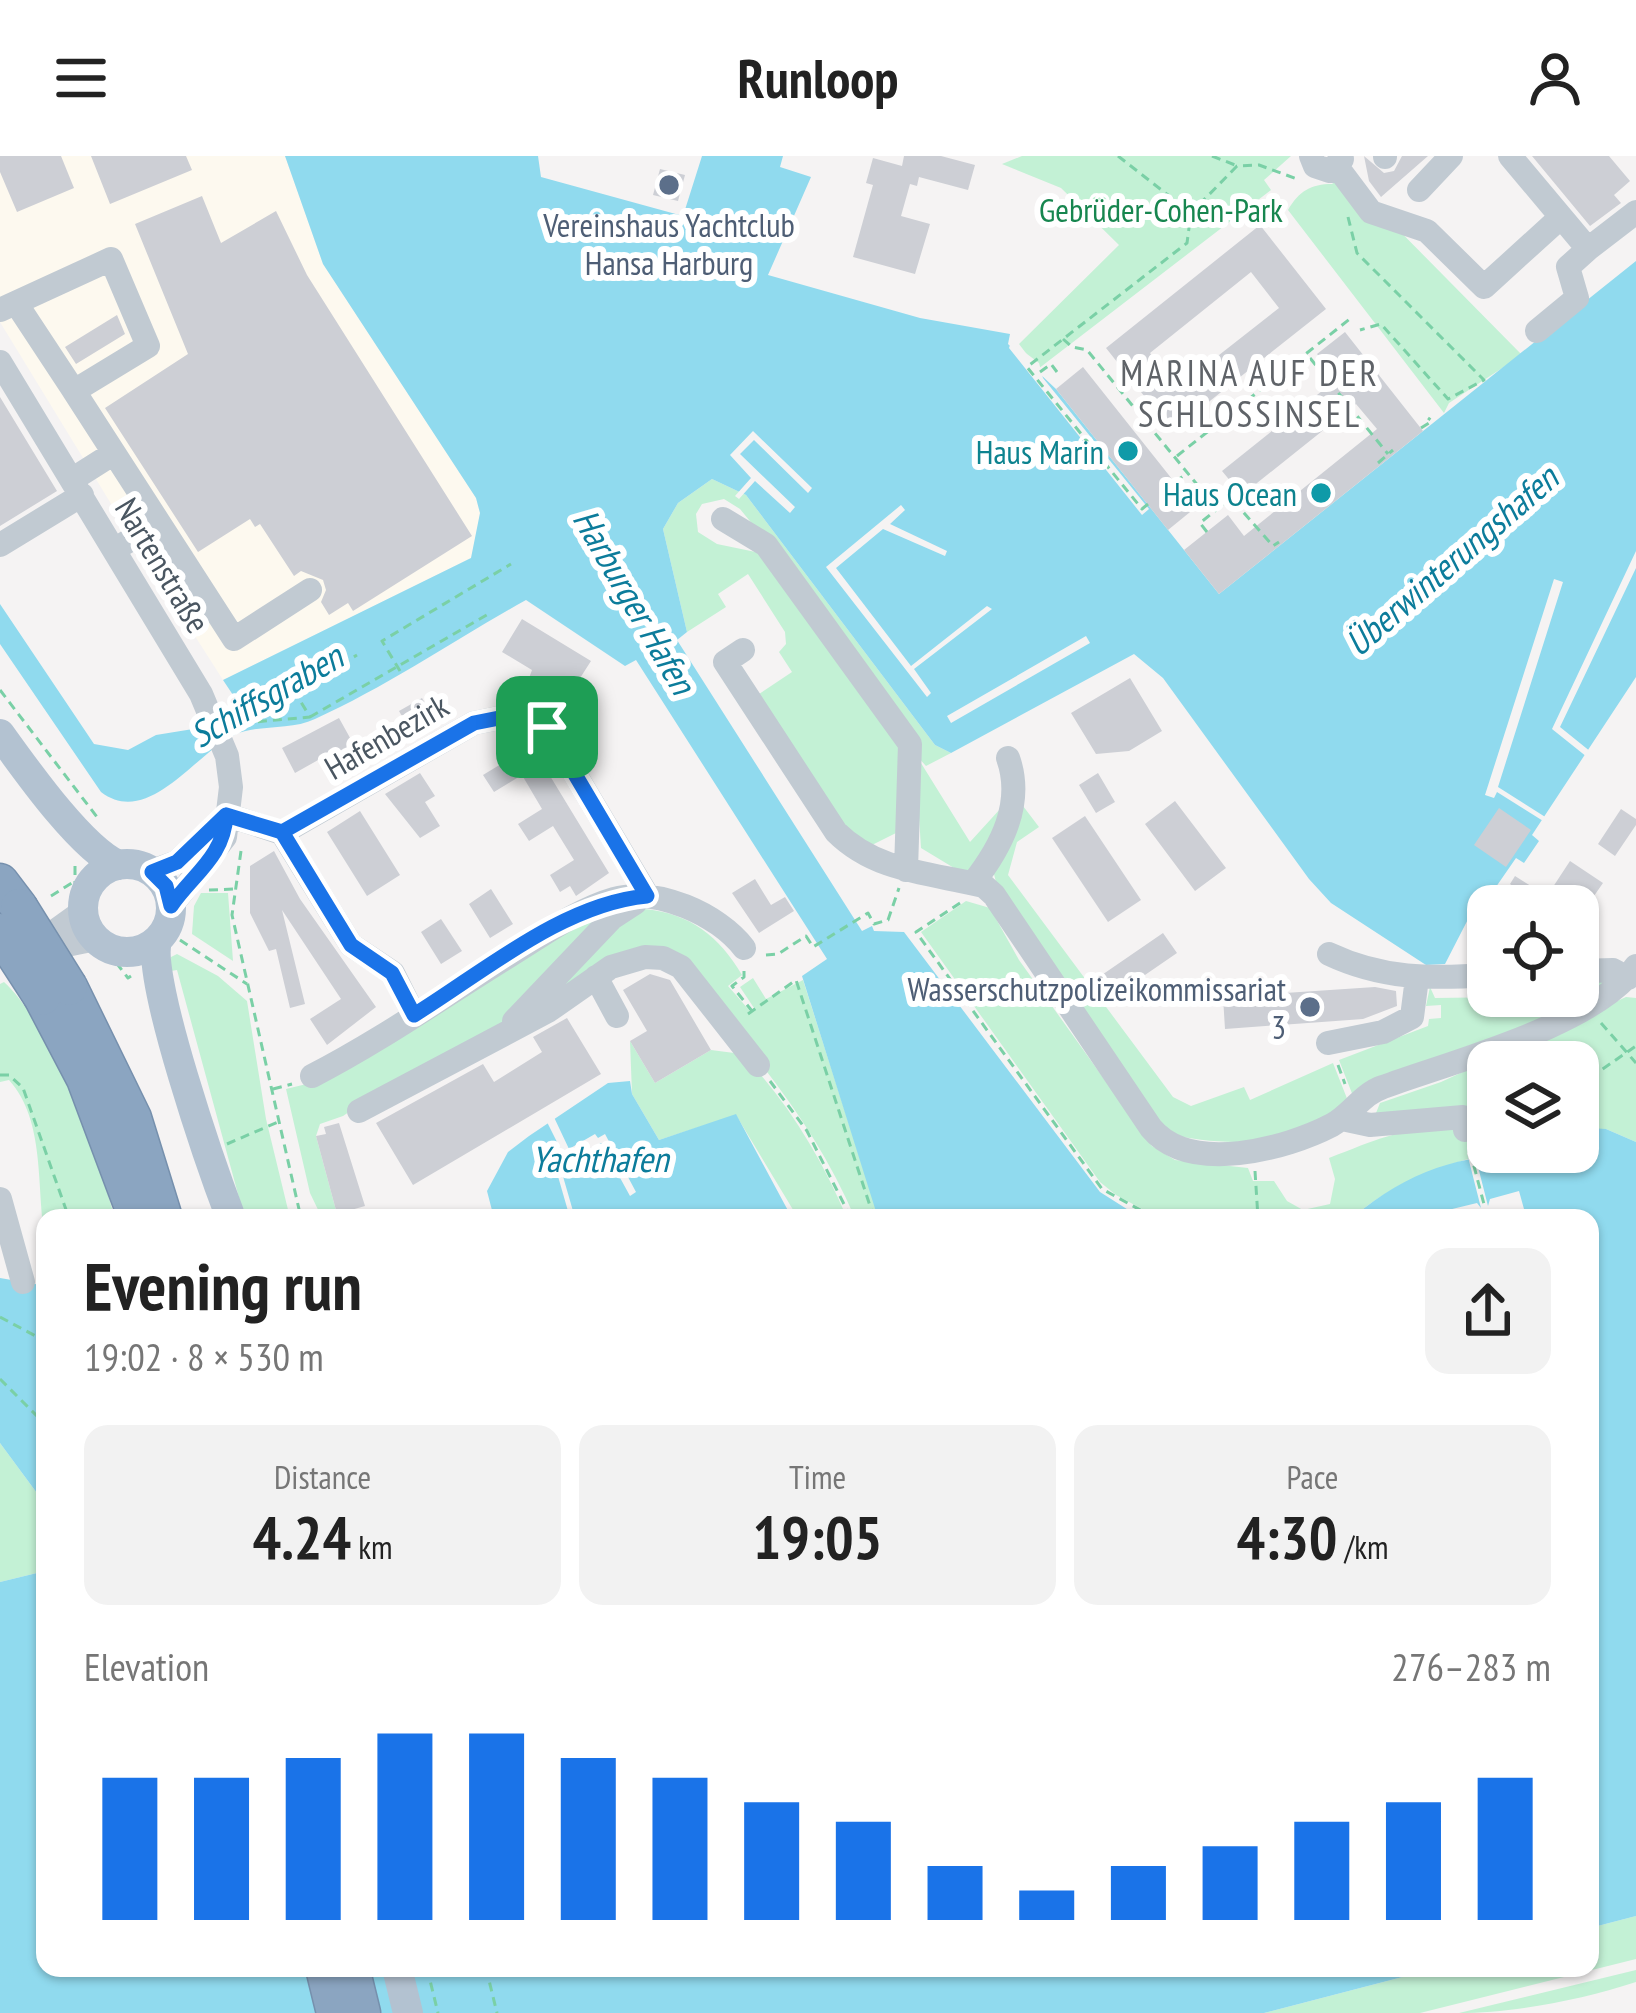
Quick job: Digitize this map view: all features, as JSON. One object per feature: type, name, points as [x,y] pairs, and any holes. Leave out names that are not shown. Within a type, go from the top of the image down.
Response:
[{"type":"highway","points":[[19,914],[56,992],[133,1118],[161,1209]]},
{"type":"highway","points":[[56,992],[134,1209]]},
{"type":"highway","points":[[326,1977],[335,2013]]},
{"type":"highway","points":[[353,1977],[362,2013]]},
{"type":"main road","points":[[0,734],[49,801],[102,857],[118,865]]},
{"type":"main road","points":[[49,801],[85,872],[98,928],[167,1019]]},
{"type":"main road","points":[[98,928],[101,872],[118,865],[136,864],[152,872],[183,898],[169,922],[168,941],[154,959],[167,1019],[214,1151],[229,1209]]},
{"type":"main road","points":[[98,928],[137,950],[168,941]]},
{"type":"main road","points":[[212,1209],[214,1151]]},
{"type":"main road","points":[[399,1977],[408,2013]]},
{"type":"main road","points":[[416,1977],[425,2013]]},
{"type":"street","points":[[1311,156],[1322,170],[1340,162],[1371,212],[1389,214],[1427,231],[1484,287],[1561,217]]},
{"type":"street","points":[[1419,190],[1451,156]]},
{"type":"street","points":[[1510,156],[1588,250]]},
{"type":"street","points":[[1537,331],[1577,298],[1568,267],[1636,212]]},
{"type":"street","points":[[74,391],[148,346],[111,259],[8,306],[74,391],[234,639],[310,590]]},
{"type":"street","name":"Nartenstraße","points":[[0,362],[218,729],[231,787],[225,837],[183,898]]},
{"type":"street","points":[[0,545],[78,487],[114,453]]},
{"type":"street","points":[[723,519],[766,545],[910,744],[906,870]]},
{"type":"street","points":[[115,549],[159,523]]},
{"type":"street","points":[[742,650],[725,662],[836,832],[854,850],[906,870],[969,891],[983,886],[1003,905],[1037,964],[1151,1128],[1168,1144],[1192,1151],[1254,1151],[1346,1108],[1376,1088],[1439,1070],[1551,1025],[1590,1006],[1632,972]]},
{"type":"street","name":"Hafenbezirk","points":[[282,832],[474,723],[514,715],[547,727],[647,896]]},
{"type":"street","points":[[969,891],[1016,800],[1008,758]]},
{"type":"street","points":[[152,872],[177,862],[226,815],[282,832],[351,945],[392,973],[414,1015]]},
{"type":"street","points":[[492,1040],[611,919],[647,896]]},
{"type":"street","points":[[305,1079],[566,920],[615,899],[647,896],[729,928],[744,948]]},
{"type":"street","points":[[0,961],[19,914],[98,928]]},
{"type":"street","points":[[1329,954],[1366,971],[1418,978],[1467,977]]},
{"type":"street","points":[[359,1111],[548,1011],[628,960],[664,958],[694,980],[758,1065]]},
{"type":"street","points":[[1599,970],[1632,972]]},
{"type":"street","points":[[596,977],[617,1016]]},
{"type":"street","points":[[1332,1052],[1383,1033],[1412,1016],[1418,978]]},
{"type":"street","points":[[1346,1108],[1370,1125],[1462,1118],[1465,1130]]},
{"type":"street","points":[[0,1199],[23,1282]]},
{"type":"path","points":[[1118,156],[1191,213]]},
{"type":"path","points":[[1212,156],[1237,166],[1259,165],[1299,180]]},
{"type":"path","points":[[1147,505],[1142,509],[1028,367],[1186,243],[1191,213],[1237,166]]},
{"type":"path","points":[[1348,217],[1357,253],[1484,380],[1448,400],[1381,324],[1360,330]]},
{"type":"path","points":[[1175,458],[1351,318]]},
{"type":"path","points":[[1061,337],[1072,347],[1087,350],[1217,509]]},
{"type":"path","points":[[1307,355],[1391,452],[1378,463]]},
{"type":"path","points":[[1040,372],[1051,364],[1058,372]]},
{"type":"path","points":[[1421,428],[1432,422],[1428,418]]},
{"type":"path","points":[[1175,482],[1187,473]]},
{"type":"path","points":[[1207,532],[1200,523],[1231,498],[1273,546],[1279,542]]},
{"type":"path","points":[[398,668],[382,641],[511,564]]},
{"type":"path","points":[[242,723],[310,717],[490,613]]},
{"type":"path","points":[[310,717],[295,692],[357,655]]},
{"type":"path","points":[[0,690],[97,816]]},
{"type":"path","points":[[239,859],[232,915],[300,1209]]},
{"type":"path","points":[[778,954],[806,936],[813,947],[870,916],[874,924],[888,920],[906,870]]},
{"type":"path","points":[[183,898],[233,889]]},
{"type":"path","points":[[969,891],[916,932],[1102,1189],[1139,1209]]},
{"type":"path","points":[[19,914],[98,928]]},
{"type":"path","points":[[168,941],[248,985]]},
{"type":"path","points":[[744,977],[731,986],[752,1011]]},
{"type":"path","points":[[722,1019],[752,1011],[796,980],[871,1209]]},
{"type":"path","points":[[1597,1017],[1636,1063]]},
{"type":"path","points":[[1599,1071],[1636,1046]]},
{"type":"path","points":[[1332,1052],[1346,1108]]},
{"type":"path","points":[[758,1065],[808,1131],[847,1209]]},
{"type":"path","points":[[0,1075],[10,1075],[23,1088],[66,1209]]},
{"type":"path","points":[[271,1089],[305,1079]]},
{"type":"path","points":[[214,1151],[278,1122]]},
{"type":"path","points":[[1465,1130],[1485,1208]]},
{"type":"path","points":[[1256,1172],[1258,1209]]},
{"type":"path","points":[[0,1317],[35,1334]]},
{"type":"path","points":[[0,1378],[36,1415]]},
{"type":"path","points":[[429,1977],[438,2013]]},
{"type":"path","points":[[488,1977],[497,2013]]},
{"type":"shaded area","points":[[0,156],[285,156],[323,264],[476,498],[480,513],[471,558],[223,680],[142,553],[148,541],[139,527],[124,525],[0,322]]},
{"type":"green space","name":"Gebrüder-Cohen-Park","points":[[1022,156],[1291,156],[1264,180],[1271,190],[1038,369],[1019,344],[1119,245],[1061,188],[1002,164]]},
{"type":"green space","points":[[1349,169],[1373,204],[1522,355],[1449,403],[1444,413],[1288,210],[1306,190],[1332,184]]},
{"type":"green space","points":[[712,479],[746,495],[935,745],[951,753],[926,766],[916,755],[970,842],[1001,808],[990,840],[971,871],[959,871],[921,848],[915,753],[758,531],[740,509],[724,499],[702,504],[696,514],[698,532],[717,544],[765,554],[903,750],[896,833],[870,846],[858,844],[753,698],[792,672],[779,652],[786,644],[785,632],[748,574],[718,594],[726,607],[687,632],[663,529],[678,503]]},
{"type":"green space","points":[[1023,806],[1039,827],[1017,842],[1008,875],[1173,1097],[1191,1106],[1244,1087],[1250,1100],[1333,1063],[1348,1101],[1330,1117],[1287,1136],[1239,1142],[1168,1134],[996,882],[993,870]]},
{"type":"green space","points":[[201,893],[228,893],[233,961],[192,934],[194,906]]},
{"type":"green space","points":[[966,901],[990,908],[1019,960],[1152,1146],[1175,1160],[1248,1168],[1253,1181],[1274,1181],[1287,1201],[1301,1209],[1142,1209],[1100,1182],[921,932]]},
{"type":"green space","points":[[613,905],[509,1019],[392,1083],[343,1116],[320,1124],[316,1136],[336,1209],[318,1209],[310,1193],[286,1089],[319,1081]]},
{"type":"green space","points":[[644,909],[676,916],[702,929],[742,975],[728,986],[750,1011],[754,1008],[740,987],[753,978],[766,999],[803,980],[876,1209],[851,1209],[795,1110],[666,952],[547,1000],[608,927]]},
{"type":"green space","points":[[177,954],[218,976],[247,1001],[266,1119],[288,1209],[243,1209],[241,1205],[177,970],[171,971],[171,957]]},
{"type":"green space","points":[[4,982],[22,1002],[56,1059],[112,1209],[42,1209],[29,1115],[9,1080],[0,1082],[0,984]]},
{"type":"green space","points":[[1430,987],[1435,998],[1467,998],[1467,1017],[1547,1017],[1488,1041],[1467,1041],[1467,1050],[1353,1096],[1339,1060],[1428,1026],[1429,1019],[1441,1018],[1441,1005],[1426,1006]]},
{"type":"green space","points":[[1626,997],[1636,998],[1636,1142],[1599,1130],[1599,1041],[1530,1041],[1582,1017],[1599,1017],[1599,1009]]},
{"type":"green space","points":[[630,1041],[655,1083],[711,1050],[742,1054],[802,1131],[843,1209],[793,1209],[736,1115],[659,1140],[632,1094]]},
{"type":"green space","points":[[1467,1070],[1467,1130],[1376,1113],[1380,1103]]},
{"type":"green space","points":[[1467,1131],[1467,1160],[1419,1176],[1364,1209],[1308,1209],[1330,1204],[1335,1179],[1329,1158],[1398,1134]]},
{"type":"green space","points":[[0,1443],[36,1492],[36,1573],[0,1582]]},
{"type":"green space","points":[[1636,1916],[1636,1959],[1599,1968],[1599,1926]]},
{"type":"green space","points":[[1636,1970],[1636,1982],[1593,1994],[1524,2008],[1459,2013]]},
{"type":"green space","points":[[1402,1977],[1564,1977],[1420,2013],[1264,2013]]},
{"type":"water","points":[[285,156],[538,156],[541,177],[683,216],[702,156],[783,156],[780,167],[811,177],[768,275],[920,318],[1010,334],[1008,344],[1056,389],[1219,594],[1636,261],[1636,677],[1532,835],[1539,841],[1524,863],[1516,858],[1497,885],[1467,885],[1467,921],[1445,964],[1426,965],[1331,903],[1163,678],[1134,654],[951,753],[935,745],[746,495],[712,479],[678,503],[663,529],[687,632],[677,640],[862,931],[872,926],[874,931],[904,932],[1100,1192],[1127,1209],[875,1209],[802,976],[827,959],[636,660],[625,666],[526,600],[342,706],[305,723],[234,735],[170,784],[136,801],[119,801],[101,792],[0,644],[0,604],[94,744],[128,750],[156,735],[193,729],[230,708],[235,698],[223,680],[471,558],[480,513],[476,498],[323,264]]},
{"type":"water","name":"Yachthafen","points":[[630,1081],[632,1094],[659,1140],[736,1114],[787,1209],[492,1209],[487,1191],[508,1152],[608,1083]]},
{"type":"water","points":[[1599,1129],[1636,1142],[1636,1916],[1599,1926],[1599,1209],[1364,1209],[1405,1182],[1467,1160],[1467,1173],[1599,1173]]},
{"type":"water","points":[[0,1278],[36,1284],[36,1492],[0,1443]]},
{"type":"water","points":[[36,1573],[36,1977],[1402,1977],[1264,2013],[0,2013],[0,1582]]},
{"type":"pier","points":[[1011,342],[1039,363],[1043,378],[1149,509],[1142,515],[1009,348]]},
{"type":"pier","points":[[753,431],[812,488],[808,493],[754,440],[740,454],[795,507],[790,513],[755,481],[739,499],[735,496],[751,478],[730,455]]},
{"type":"pier","points":[[901,505],[905,510],[890,524],[947,551],[945,556],[883,529],[836,568],[911,666],[987,606],[992,609],[914,669],[931,693],[927,697],[826,567]]},
{"type":"pier","points":[[1636,551],[1636,568],[1560,727],[1591,752],[1587,757],[1552,729]]},
{"type":"pier","points":[[1554,579],[1563,582],[1498,787],[1550,820],[1548,824],[1497,792],[1494,798],[1485,795]]},
{"type":"pier","points":[[1086,636],[1090,643],[951,723],[947,716]]},
{"type":"pier","points":[[552,1113],[569,1149],[595,1134],[598,1138],[605,1134],[636,1192],[630,1196],[601,1143],[560,1166],[572,1209],[567,1209],[553,1159],[562,1152],[545,1118]]},
{"type":"pier","points":[[1472,1173],[1480,1173],[1488,1206],[1490,1199],[1519,1191],[1524,1209],[1452,1209],[1477,1203],[1481,1208]]},
{"type":"building","points":[[0,156],[61,156],[74,188],[17,212],[0,172]]},
{"type":"building","points":[[91,156],[186,156],[192,170],[110,204]]},
{"type":"building","points":[[904,156],[941,156],[975,165],[968,190],[919,177],[917,186],[910,184],[901,216],[930,224],[915,274],[853,257],[873,185],[866,183],[873,158],[902,166]]},
{"type":"building","points":[[1364,156],[1384,173],[1394,171],[1402,156],[1428,156],[1381,197],[1369,181]]},
{"type":"building","points":[[1532,156],[1609,156],[1630,181],[1614,195],[1621,203],[1590,226]]},
{"type":"building","name":"Vereinshaus Yachtclub Hansa Harburg","points":[[660,169],[685,175],[678,201],[653,195]]},
{"type":"building","points":[[202,196],[221,243],[276,211],[307,275],[472,536],[353,611],[348,603],[329,615],[321,602],[326,590],[323,580],[301,571],[294,576],[260,524],[255,527],[250,519],[198,552],[105,408],[188,354],[135,224]]},
{"type":"building","points":[[1260,225],[1326,309],[1172,431],[1106,348]],"holes":[[[1251,272],[1279,308],[1177,388],[1150,353]]]},
{"type":"building","points":[[117,315],[125,334],[76,364],[65,347]]},
{"type":"building","points":[[1345,332],[1423,431],[1219,594],[1184,550],[1228,515],[1244,536],[1377,429],[1356,404],[1242,495],[1222,471],[1337,379],[1317,354]]},
{"type":"building","name":"Haus Marin","points":[[1083,367],[1195,508],[1168,530],[1056,389]]},
{"type":"building","points":[[0,397],[57,491],[0,526]]},
{"type":"building","points":[[522,619],[591,661],[566,700],[583,706],[576,726],[521,700],[532,670],[502,652]]},
{"type":"building","points":[[1130,678],[1162,731],[1129,751],[1096,754],[1071,713]]},
{"type":"building","points":[[422,698],[437,724],[349,774],[336,750],[295,773],[282,748],[339,718],[354,745],[403,718],[399,711]]},
{"type":"building","points":[[527,738],[609,873],[576,896],[570,886],[560,892],[550,875],[574,860],[553,826],[529,841],[518,824],[542,809],[522,775],[494,792],[483,775],[511,758],[507,751]]},
{"type":"building","points":[[420,773],[435,796],[425,802],[440,826],[420,838],[385,794]]},
{"type":"building","points":[[1098,773],[1115,802],[1096,813],[1079,785]]},
{"type":"building","points":[[1175,801],[1226,868],[1195,891],[1145,824]]},
{"type":"building","points":[[1499,808],[1531,830],[1506,867],[1474,845]]},
{"type":"building","points":[[1621,809],[1636,819],[1636,825],[1615,856],[1598,844]]},
{"type":"building","points":[[360,811],[400,875],[367,896],[327,832]]},
{"type":"building","points":[[1085,816],[1141,900],[1108,922],[1052,838]]},
{"type":"building","points":[[274,851],[300,899],[376,1007],[327,1045],[310,1019],[341,999],[282,910],[305,1004],[290,1008],[276,949],[269,951],[250,913],[250,866]]},
{"type":"building","points":[[1570,861],[1603,883],[1599,889],[1599,885],[1554,885]]},
{"type":"building","points":[[755,879],[771,905],[785,897],[794,911],[759,933],[732,893]]},
{"type":"building","points":[[491,889],[513,924],[490,938],[469,904]]},
{"type":"building","points":[[441,919],[462,951],[441,964],[421,932]]},
{"type":"building","points":[[1163,933],[1177,953],[1110,999],[1096,979]]},
{"type":"building","points":[[650,974],[670,980],[711,1050],[655,1083],[630,1041],[647,1031],[623,990]]},
{"type":"building","name":"Wasserschutzpolizeikommissariat 3","points":[[1375,987],[1396,991],[1397,1006],[1363,1019],[1225,1029],[1223,997]]},
{"type":"building","points":[[567,1018],[601,1074],[413,1185],[376,1123],[483,1064],[494,1082],[542,1052],[533,1037]]},
{"type":"building","points":[[339,1123],[365,1206],[336,1209],[316,1136],[326,1134],[324,1127]]},
{"type":"place","name":"Vereinshaus Yachtclub Hansa Harburg","points":[[669,185]]},
{"type":"place","name":"Haus Marin","points":[[1128,451]]},
{"type":"place","name":"Haus Ocean","points":[[1321,493]]},
{"type":"place","name":"Wasserschutzpolizeikommissariat 3","points":[[1310,1007]]},
{"type":"district","name":"MARINA AUF DER SCHLOSSINSEL","points":[[1250,392]]},
{"type":"route","points":[[547,727],[514,715],[474,723],[282,832],[226,815],[177,862],[152,872],[166,886],[171,906],[218,850],[225,837],[226,815],[282,832],[351,945],[392,973],[414,1015],[566,920],[615,899],[647,896],[547,727]]},
{"type":"water label","name":"Überwinterungshafen","points":[[1451,560]]},
{"type":"water label","name":"Harburger Hafen","points":[[635,601]]},
{"type":"water label","name":"Schiffsgraben","points":[[266,695]]}]
